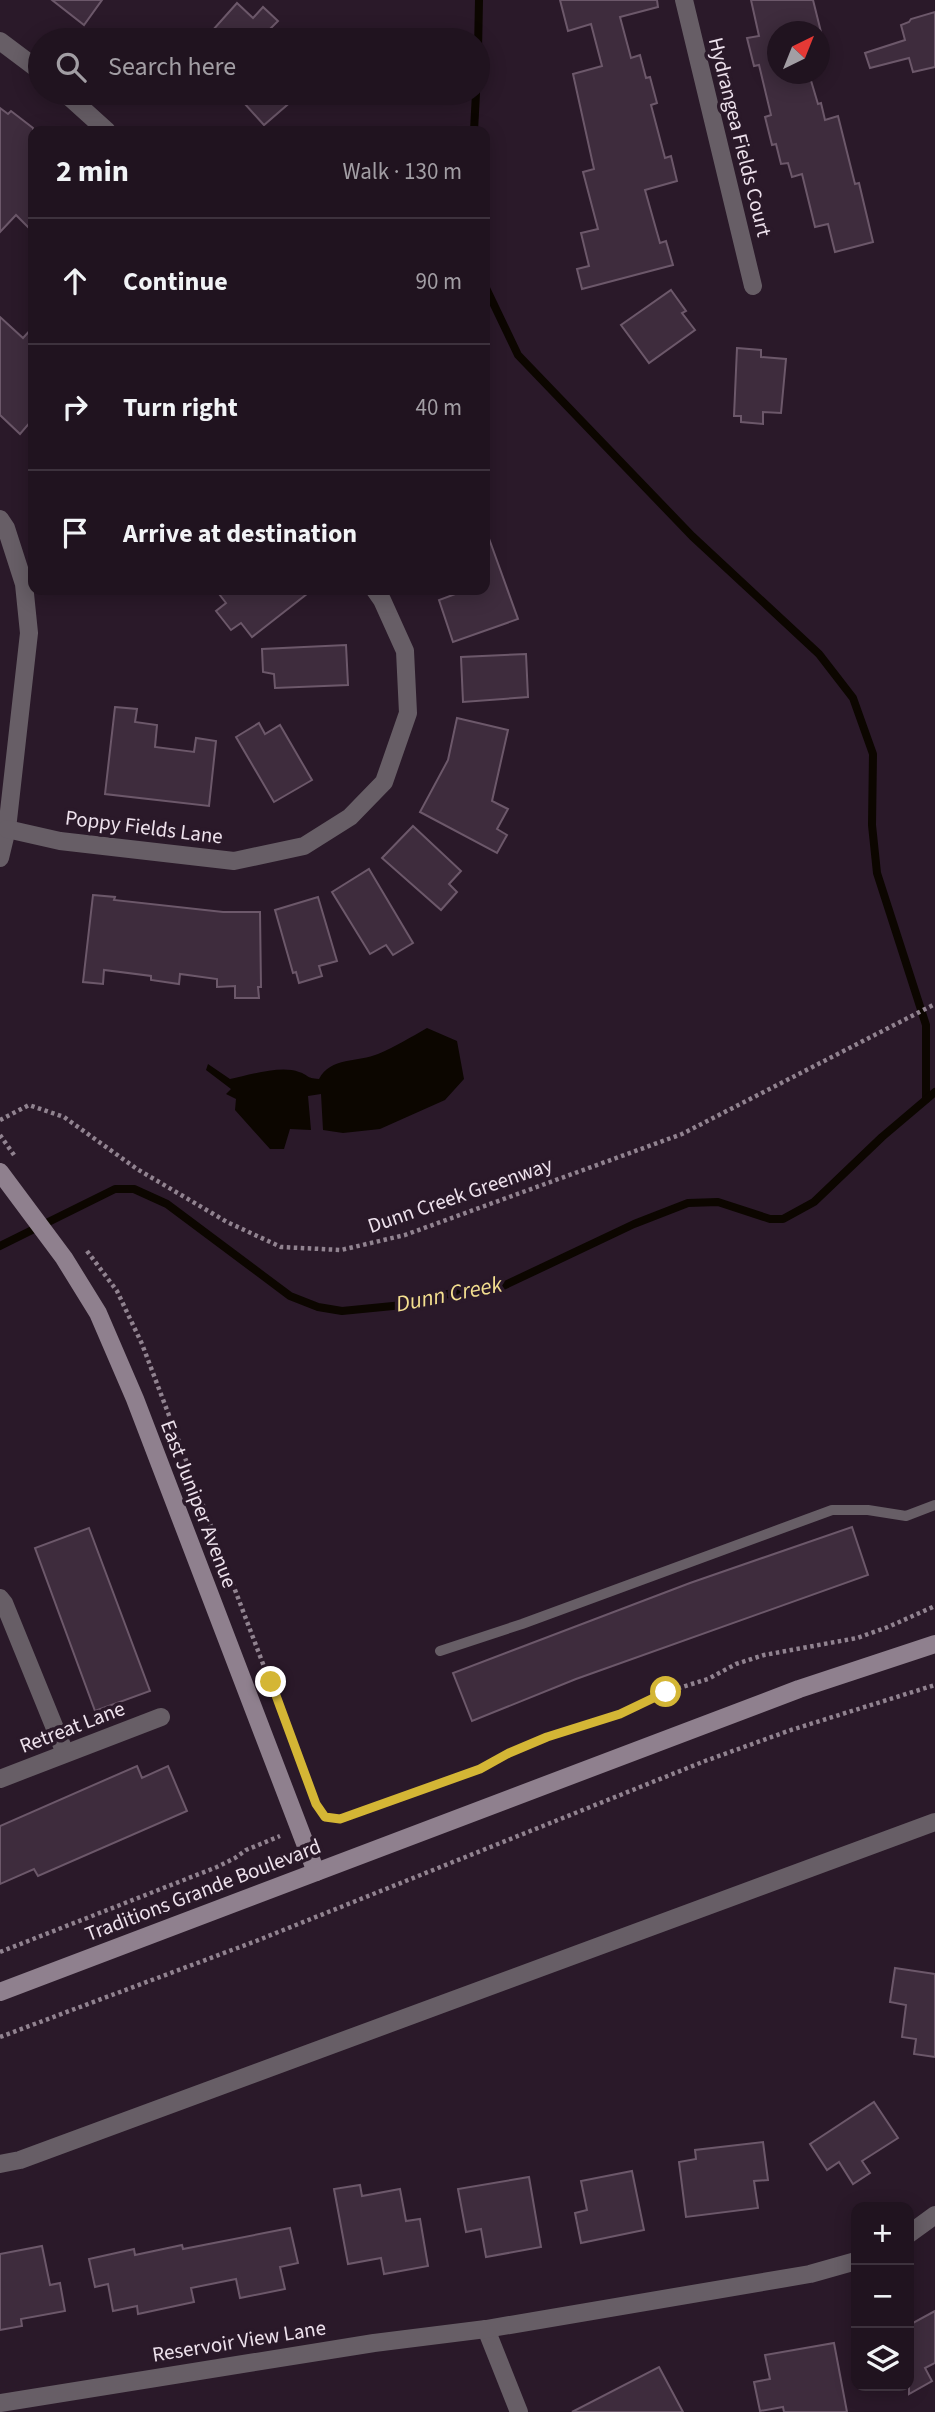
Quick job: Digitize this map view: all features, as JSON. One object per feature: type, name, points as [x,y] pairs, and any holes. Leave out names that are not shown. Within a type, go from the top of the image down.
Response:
[{"type":"main road","name":"East Juniper Avenue","points":[[0,1172],[77,1278],[98,1313],[135,1399],[316,1872]]},
{"type":"main road","name":"Traditions Grande Boulevard","points":[[0,1992],[799,1689],[935,1644]]},
{"type":"street","name":"Hydrangea Fields Court","points":[[684,0],[753,286]]},
{"type":"street","points":[[0,41],[28,62]]},
{"type":"street","points":[[78,105],[101,126]]},
{"type":"street","points":[[0,519],[6,528],[24,584],[29,633],[7,829],[0,858]]},
{"type":"street","name":"Poppy Fields Lane","points":[[7,829],[60,841],[234,861],[303,846],[350,817],[384,782],[408,713],[405,651],[378,595]]},
{"type":"street","points":[[0,1598],[65,1753]]},
{"type":"street","name":"Retreat Lane","points":[[0,1779],[161,1717]]},
{"type":"street","points":[[0,2164],[20,2160],[935,1822]]},
{"type":"street","points":[[914,2230],[935,2215]]},
{"type":"street","name":"Reservoir View Lane","points":[[0,2403],[374,2343],[486,2329],[810,2274],[851,2262]]},
{"type":"street","points":[[486,2329],[519,2412]]},
{"type":"lane","points":[[440,1651],[522,1624],[832,1510],[868,1510],[906,1516],[935,1505]]},
{"type":"path","name":"Dunn Creek Greenway","points":[[0,1120],[29,1105],[64,1117],[137,1169],[227,1222],[281,1247],[341,1250],[405,1235],[682,1134],[935,1004]]},
{"type":"path","points":[[0,1135],[5,1143]]},
{"type":"path","points":[[99,1265],[117,1291],[142,1344],[316,1804],[325,1817],[340,1819],[445,1783],[547,1737],[620,1714],[666,1692],[708,1679],[736,1664],[764,1655],[857,1638],[935,1606]]},
{"type":"path","points":[[0,2037],[256,1941],[705,1761],[791,1730],[935,1685]]},
{"type":"path","points":[[0,1952],[217,1867],[267,1841]]},
{"type":"shaded area","points":[[427,1028],[457,1041],[464,1079],[445,1100],[380,1129],[343,1133],[323,1130],[321,1094],[308,1096],[311,1130],[290,1129],[284,1149],[270,1149],[235,1110],[236,1099],[226,1094],[231,1089],[206,1070],[208,1064],[230,1079],[265,1071],[292,1070],[319,1079],[330,1067],[378,1054]]},
{"type":"building","points":[[52,0],[102,0],[84,25]]},
{"type":"building","points":[[560,0],[657,0],[658,7],[620,17],[631,58],[640,55],[646,78],[650,77],[657,103],[651,105],[665,158],[671,156],[677,181],[645,190],[660,243],[666,241],[673,265],[582,289],[577,269],[589,266],[581,233],[598,229],[583,172],[594,169],[573,74],[602,66],[591,24],[568,31]]},
{"type":"building","points":[[751,0],[813,0],[818,21],[767,21],[767,84],[812,84],[825,120],[838,116],[855,184],[859,183],[873,242],[835,252],[828,224],[815,227],[802,174],[792,177],[788,163],[781,164],[776,144],[772,145],[765,117],[771,115],[759,65],[754,66],[747,38],[759,36]]},
{"type":"building","points":[[237,3],[253,18],[263,7],[278,21],[271,28],[215,28]]},
{"type":"building","points":[[935,12],[935,67],[913,72],[909,58],[870,68],[865,53],[905,40],[901,25]]},
{"type":"building","points":[[246,105],[287,105],[264,125]]},
{"type":"building","points":[[0,108],[8,114],[11,111],[30,126],[28,126],[28,227],[16,215],[0,232]]},
{"type":"building","points":[[671,290],[686,311],[682,313],[695,330],[649,363],[621,325]]},
{"type":"building","points":[[0,317],[23,338],[28,332],[28,425],[20,434],[0,415]]},
{"type":"building","points":[[737,348],[761,350],[761,357],[786,359],[781,413],[763,412],[763,424],[741,422],[741,416],[734,416]]},
{"type":"building","points":[[490,541],[518,619],[453,642],[439,600],[452,595],[490,595]]},
{"type":"building","points":[[220,595],[306,595],[252,637],[241,623],[231,630],[216,611],[226,603]]},
{"type":"building","points":[[346,645],[348,685],[275,688],[274,674],[263,672],[262,649]]},
{"type":"building","points":[[526,654],[528,697],[463,702],[461,657]]},
{"type":"building","points":[[115,707],[137,709],[135,722],[157,725],[155,747],[194,752],[196,738],[216,741],[209,806],[105,794]]},
{"type":"building","points":[[457,718],[508,730],[492,801],[508,809],[497,829],[507,835],[497,853],[420,812],[448,760]]},
{"type":"building","points":[[259,723],[265,734],[280,725],[312,780],[274,802],[236,737]]},
{"type":"building","points":[[413,826],[461,871],[449,884],[457,892],[441,910],[382,858]]},
{"type":"building","points":[[369,869],[413,943],[393,955],[386,945],[370,954],[332,892]]},
{"type":"building","points":[[93,895],[115,897],[114,900],[223,912],[260,912],[259,998],[235,998],[235,986],[217,987],[217,979],[180,974],[179,984],[151,980],[151,976],[104,970],[103,984],[83,982]]},
{"type":"building","points":[[318,897],[337,961],[319,966],[322,976],[299,983],[296,972],[293,973],[275,910]]},
{"type":"building","points":[[852,1527],[868,1575],[576,1679],[472,1721],[453,1673],[690,1583]]},
{"type":"building","points":[[89,1528],[150,1691],[95,1711],[35,1548]]},
{"type":"building","points":[[137,1766],[142,1778],[168,1766],[187,1811],[38,1876],[34,1869],[0,1884],[0,1826]]},
{"type":"building","points":[[895,1968],[935,1974],[935,2057],[914,2054],[916,2039],[902,2037],[906,2005],[890,2002]]},
{"type":"building","points":[[874,2102],[898,2138],[862,2161],[870,2173],[853,2184],[839,2162],[827,2170],[810,2144]]},
{"type":"building","points":[[763,2142],[768,2180],[754,2181],[758,2208],[686,2217],[679,2162],[696,2159],[695,2150]]},
{"type":"building","points":[[632,2171],[644,2230],[581,2243],[575,2213],[587,2210],[581,2181]]},
{"type":"building","points":[[529,2177],[541,2247],[486,2257],[481,2229],[466,2232],[458,2189]]},
{"type":"building","points":[[360,2185],[362,2196],[400,2189],[406,2221],[420,2219],[428,2266],[384,2274],[381,2258],[348,2264],[334,2189]]},
{"type":"building","points":[[290,2228],[298,2263],[280,2267],[285,2289],[240,2298],[236,2279],[191,2288],[194,2302],[138,2314],[137,2306],[113,2311],[108,2284],[95,2287],[89,2259],[134,2249],[135,2255],[182,2245],[183,2249]]},
{"type":"building","points":[[42,2246],[50,2285],[60,2283],[65,2311],[21,2319],[22,2326],[0,2330],[0,2254]]},
{"type":"building","points":[[935,2311],[935,2363],[925,2368],[932,2381],[909,2394],[909,2391],[914,2391],[914,2322]]},
{"type":"building","points":[[834,2343],[847,2412],[784,2412],[783,2407],[760,2411],[754,2382],[770,2379],[765,2355]]},
{"type":"building","points":[[659,2367],[683,2412],[572,2412]]},
{"type":"waterway","points":[[478,28],[479,0]]},
{"type":"waterway","points":[[474,126],[475,105]]},
{"type":"waterway","points":[[490,296],[518,355],[692,536],[819,654],[853,698],[873,754],[872,825],[877,873],[926,1025],[926,1099]]},
{"type":"waterway","name":"Dunn Creek","points":[[0,1246],[115,1189],[134,1189],[167,1204],[290,1296],[318,1307],[342,1311],[403,1305],[448,1294],[501,1287],[634,1224],[688,1203],[718,1202],[770,1219],[783,1219],[814,1202],[882,1137],[935,1092]]},
{"type":"route","points":[[271,1682],[316,1804],[325,1817],[340,1819],[445,1783],[547,1737],[620,1714],[666,1692]]}]
